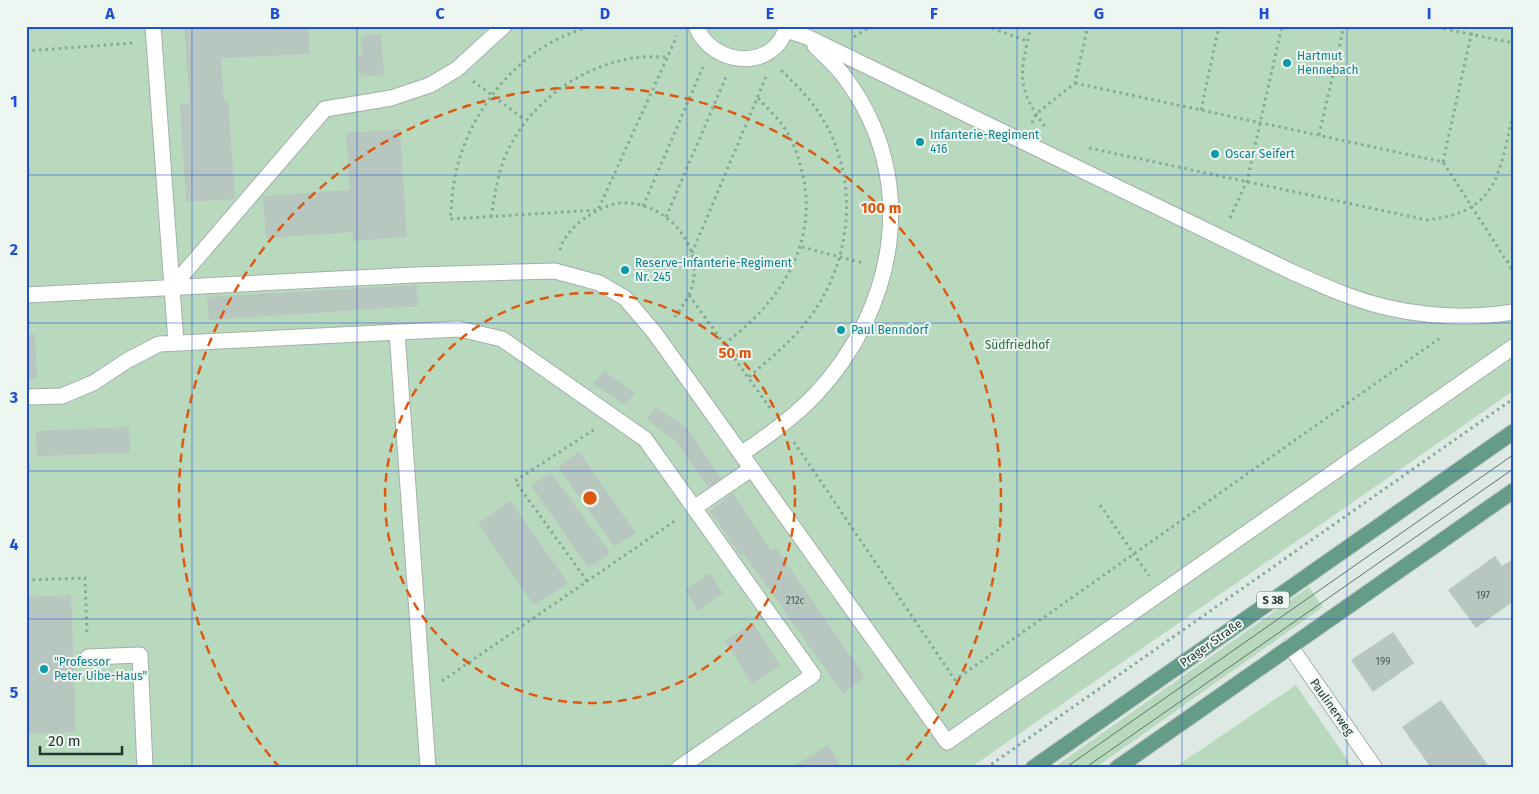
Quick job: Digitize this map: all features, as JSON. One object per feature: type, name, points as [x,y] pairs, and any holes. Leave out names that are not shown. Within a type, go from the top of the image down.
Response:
[{"type":"main road","name":"Prager Straße","points":[[1033,768],[1513,432]]},
{"type":"main road","points":[[1117,768],[1513,491]]},
{"type":"street","points":[[172,287],[325,109],[391,98],[430,85],[457,69],[504,26]]},
{"type":"street","points":[[696,26],[702,39],[711,48],[734,58],[746,59],[765,53],[779,41],[786,28],[1350,297],[1400,310],[1444,315],[1492,315],[1513,312]]},
{"type":"street","points":[[153,34],[176,343]]},
{"type":"street","points":[[741,454],[783,426],[816,394],[852,346],[873,306],[886,269],[892,217],[886,168],[871,121],[846,78],[807,37]]},
{"type":"street","points":[[26,295],[415,275],[555,271],[599,283],[625,298],[654,332],[947,742],[1513,347]]},
{"type":"street","points":[[26,397],[62,396],[94,383],[128,360],[159,344],[459,329],[502,338],[645,439],[813,675],[679,768]]},
{"type":"street","points":[[397,332],[428,768]]},
{"type":"street","points":[[694,508],[751,469]]},
{"type":"street","name":"Paulinerweg","points":[[1290,646],[1375,768]]},
{"type":"street","points":[[88,657],[140,655],[145,768]]},
{"type":"path","points":[[588,26],[555,40],[523,62],[492,95],[467,137],[455,176],[450,219],[598,210]]},
{"type":"path","points":[[986,26],[1027,41]]},
{"type":"path","points":[[1031,26],[1021,70],[1025,95],[1050,134]]},
{"type":"path","points":[[1026,143],[1036,114],[1075,83],[1088,26]]},
{"type":"path","points":[[1201,110],[1219,26]]},
{"type":"path","points":[[1221,237],[1247,181],[1282,26]]},
{"type":"path","points":[[1320,135],[1344,26]]},
{"type":"path","points":[[1431,26],[1513,43]]},
{"type":"path","points":[[1443,162],[1473,26]]},
{"type":"path","points":[[26,51],[153,34]]},
{"type":"path","points":[[598,210],[678,34]]},
{"type":"path","points":[[643,206],[711,48]]},
{"type":"path","points":[[491,217],[496,185],[508,151],[525,120],[558,90],[588,70],[634,57],[668,57]]},
{"type":"path","points":[[666,217],[734,58]]},
{"type":"path","points":[[749,377],[803,327],[822,298],[841,257],[847,191],[840,157],[824,121],[801,90],[778,67]]},
{"type":"path","points":[[457,69],[525,120]]},
{"type":"path","points":[[692,253],[769,70]]},
{"type":"path","points":[[1075,83],[1443,162],[1513,271]]},
{"type":"path","points":[[724,344],[763,311],[785,282],[801,247],[806,206],[804,179],[796,150],[781,123],[758,98]]},
{"type":"path","points":[[1082,146],[1427,220],[1452,217],[1473,207],[1489,193],[1500,170],[1513,114]]},
{"type":"path","points":[[555,271],[561,245],[577,222],[598,210],[620,203],[643,206],[666,217],[683,232],[692,253],[696,272],[689,295],[674,318],[654,332]]},
{"type":"path","points":[[801,247],[886,269]]},
{"type":"path","points":[[1507,262],[1513,258]]},
{"type":"path","points":[[689,295],[783,426],[955,680],[1440,338],[1444,315]]},
{"type":"path","points":[[986,768],[1513,400]]},
{"type":"path","points":[[587,581],[515,481],[614,417]]},
{"type":"path","points":[[1100,505],[1161,593]]},
{"type":"path","points":[[423,694],[694,508]]},
{"type":"path","points":[[26,580],[85,578],[88,657]]},
{"type":"green space","name":"Südfriedhof","points":[[26,26],[1513,26],[1513,391],[970,768],[26,768]]},
{"type":"green space","points":[[1309,587],[1323,607],[1095,768],[1053,768]]},
{"type":"green space","points":[[1296,685],[1353,768],[1175,768],[1180,764]]},
{"type":"building","points":[[184,26],[308,26],[310,54],[221,58],[224,101],[228,101],[235,199],[186,202],[180,104],[190,104]]},
{"type":"building","points":[[381,34],[384,75],[359,77],[358,55],[362,55],[361,36]]},
{"type":"building","points":[[400,129],[407,237],[353,241],[353,232],[266,238],[263,196],[350,190],[346,133]]},
{"type":"building","points":[[416,285],[418,306],[209,320],[207,297]]},
{"type":"building","points":[[35,334],[37,378],[26,378],[26,335]]},
{"type":"building","points":[[604,371],[635,393],[625,405],[593,384]]},
{"type":"building","points":[[656,407],[689,430],[722,480],[709,488],[675,440],[646,419]]},
{"type":"building","points":[[129,427],[130,453],[37,456],[36,431]]},
{"type":"building","points":[[579,452],[636,533],[614,546],[558,467]]},
{"type":"building","points":[[551,473],[610,553],[588,568],[531,485]]},
{"type":"building","points":[[733,493],[771,551],[776,548],[865,677],[843,694],[744,554],[741,556],[710,511]]},
{"type":"building","points":[[510,501],[568,583],[534,605],[478,524]]},
{"type":"building","points":[[1495,556],[1502,566],[1513,559],[1513,606],[1511,603],[1476,628],[1448,590]]},
{"type":"building","points":[[710,573],[723,593],[698,611],[685,590]]},
{"type":"building","name":"\"Professor Peter Uibe-Haus\"","points":[[71,595],[76,732],[26,734],[26,597]]},
{"type":"building","points":[[753,623],[780,666],[752,684],[725,641]]},
{"type":"building","points":[[1393,632],[1414,663],[1373,692],[1351,660]]},
{"type":"building","points":[[1441,700],[1490,768],[1431,768],[1402,727]]},
{"type":"building","points":[[828,745],[842,768],[791,768]]},
{"type":"tram line","points":[[1065,768],[1513,455]]},
{"type":"tram line","points":[[1085,768],[1513,469]]},
{"type":"place","name":"Hartmut Hennebach","points":[[1287,63]]},
{"type":"place","name":"Infanterie-Regiment 416","points":[[920,142]]},
{"type":"place","name":"Oscar Seifert","points":[[1215,154]]},
{"type":"place","name":"Reserve-Infanterie-Regiment Nr. 245","points":[[625,270]]},
{"type":"place","name":"Paul Benndorf","points":[[841,330]]},
{"type":"place","name":"\"Professor Peter Uibe-Haus\"","points":[[44,669]]}]
